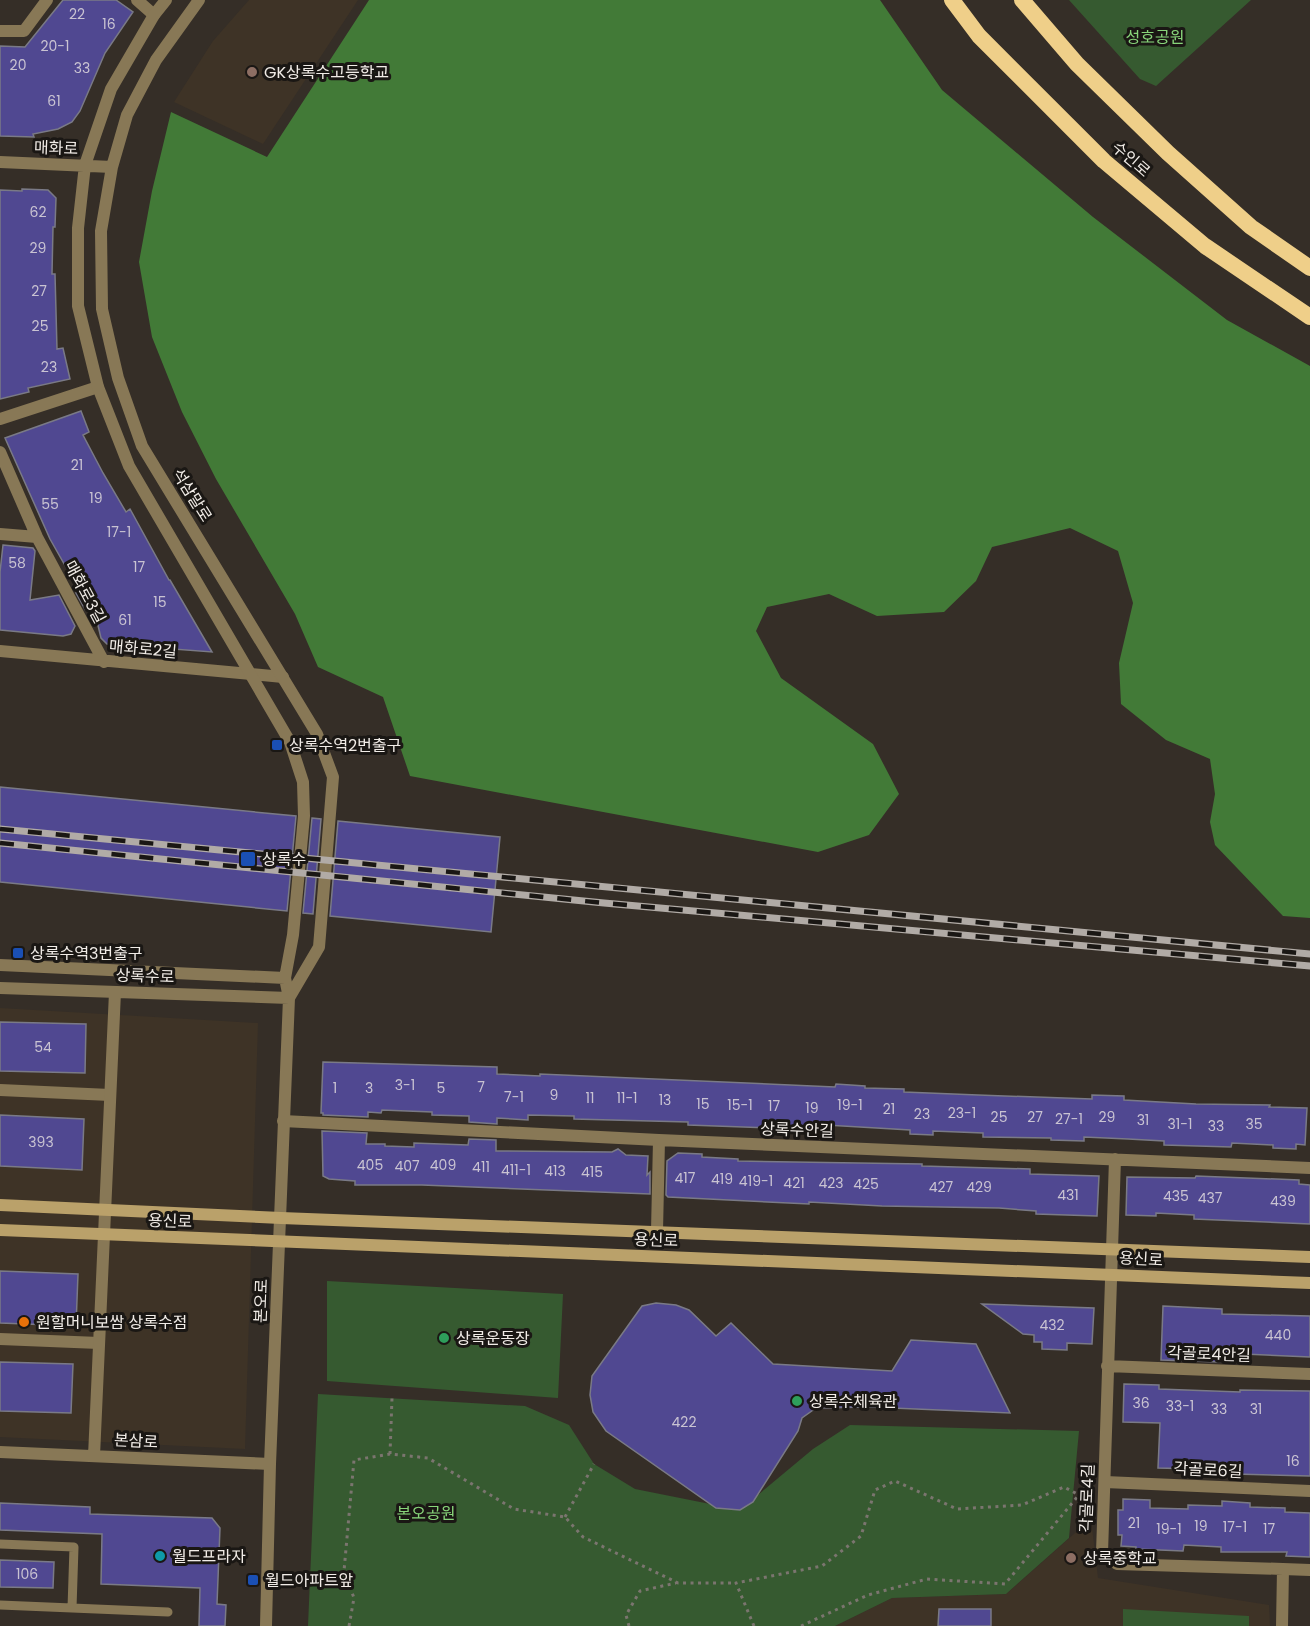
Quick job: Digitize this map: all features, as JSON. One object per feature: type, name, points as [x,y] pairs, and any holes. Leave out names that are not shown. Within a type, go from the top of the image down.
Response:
[{"type":"highway","name":"수인로","points":[[952,0],[979,36],[1104,161],[1205,246],[1310,317]]},
{"type":"highway","name":"수인로","points":[[1022,0],[1077,64],[1168,153],[1251,227],[1310,268]]},
{"type":"main road","name":"용신로","points":[[0,1205],[281,1218],[1310,1257]]},
{"type":"main road","name":"용신로","points":[[0,1230],[1310,1283]]},
{"type":"street","points":[[0,31],[24,31],[47,0]]},
{"type":"street","points":[[137,0],[154,15]]},
{"type":"street","points":[[166,0],[154,15],[111,89],[85,165],[78,228],[78,306],[98,387],[129,466],[290,742],[303,782],[304,816],[293,935],[285,978]]},
{"type":"street","name":"석삼말로","points":[[199,0],[156,60],[127,115],[112,166],[101,231],[102,309],[118,378],[142,446],[317,734],[333,777],[319,947],[289,998]]},
{"type":"street","name":"매화로","points":[[0,162],[112,166]]},
{"type":"street","points":[[0,419],[98,387]]},
{"type":"street","name":"매화로3길","points":[[0,452],[37,537],[104,662]]},
{"type":"street","points":[[0,534],[37,537]]},
{"type":"street","name":"매화로2길","points":[[0,651],[283,677]]},
{"type":"street","name":"상록수로","points":[[0,965],[285,978]]},
{"type":"street","name":"본오로","points":[[267,1626],[270,1464],[289,998],[285,978]]},
{"type":"street","name":"상록수로","points":[[0,988],[289,998]]},
{"type":"street","points":[[94,1456],[116,992]]},
{"type":"street","points":[[0,1090],[110,1095]]},
{"type":"street","name":"상록수안길","points":[[284,1121],[659,1140],[1310,1168]]},
{"type":"street","points":[[657,1231],[659,1140]]},
{"type":"street","name":"각골로4길","points":[[1115,1159],[1102,1553],[1117,1564],[1283,1569]]},
{"type":"street","points":[[0,1339],[99,1343]]},
{"type":"street","name":"각골로4안길","points":[[1107,1366],[1310,1374]]},
{"type":"street","name":"본삼로","points":[[0,1452],[270,1464]]},
{"type":"street","name":"각골로6길","points":[[1105,1482],[1310,1491]]},
{"type":"street","points":[[1282,1626],[1283,1569],[1310,1570]]},
{"type":"lane","points":[[0,1544],[74,1547],[72,1608]]},
{"type":"lane","points":[[0,1605],[168,1612]]},
{"type":"path","points":[[390,1454],[392,1398]]},
{"type":"path","points":[[349,1626],[354,1598],[344,1571],[354,1460],[390,1454],[428,1458],[514,1509],[566,1517],[583,1537],[678,1583]]},
{"type":"path","points":[[566,1517],[594,1464]]},
{"type":"path","points":[[628,1626],[626,1615],[640,1591],[678,1583],[736,1583],[822,1566],[861,1536],[875,1490],[895,1481],[957,1509],[1022,1505],[1064,1487],[1079,1495]]},
{"type":"path","points":[[801,1626],[868,1594],[927,1579],[1005,1584],[1088,1484],[1105,1482]]},
{"type":"path","points":[[736,1583],[754,1626]]},
{"type":"shaded area","name":"GK상록수고등학교","points":[[249,0],[358,0],[263,144],[174,102],[213,41]]},
{"type":"shaded area","points":[[0,1008],[258,1023],[245,1449],[0,1437]]},
{"type":"shaded area","name":"상록중학교","points":[[1091,1519],[1098,1578],[1269,1605],[1270,1626],[835,1626],[892,1598],[1006,1594]]},
{"type":"green space","points":[[369,0],[880,0],[942,90],[1093,217],[1227,320],[1310,366],[1310,918],[1283,916],[1215,845],[1210,822],[1215,794],[1210,759],[1166,740],[1121,704],[1119,663],[1133,603],[1118,551],[1070,528],[992,547],[976,581],[944,612],[877,616],[829,594],[767,607],[756,631],[781,678],[873,744],[899,794],[869,835],[818,852],[410,776],[383,697],[318,667],[295,614],[216,479],[182,412],[152,337],[139,262],[152,191],[171,112],[267,157]]},
{"type":"green space","name":"성호공원","points":[[1069,0],[1251,0],[1156,86],[1140,79]]},
{"type":"green space","name":"상록운동장","points":[[327,1281],[563,1294],[558,1398],[327,1381]]},
{"type":"green space","name":"본오공원","points":[[318,1394],[525,1406],[569,1425],[594,1464],[635,1489],[740,1510],[813,1449],[850,1425],[1079,1431],[1069,1538],[1006,1594],[892,1598],[835,1626],[308,1626]]},
{"type":"green space","points":[[1123,1609],[1249,1616],[1249,1626],[1123,1626]]},
{"type":"building","points":[[63,0],[116,0],[133,12],[105,53],[80,111],[72,122],[58,129],[33,134],[34,137],[0,136],[0,46],[25,47]]},
{"type":"building","points":[[22,189],[48,190],[56,198],[52,274],[55,274],[57,349],[63,348],[70,379],[28,388],[29,392],[0,399],[0,190],[22,191]]},
{"type":"building","points":[[81,411],[89,432],[83,435],[103,473],[126,512],[130,509],[212,652],[107,644],[101,638],[91,596],[85,609],[76,593],[80,592],[50,539],[5,438]]},
{"type":"building","points":[[3,545],[33,548],[35,551],[30,600],[59,595],[75,626],[71,634],[63,636],[0,630],[0,572]]},
{"type":"building","points":[[0,787],[296,816],[287,911],[0,882]]},
{"type":"building","points":[[312,818],[321,819],[313,914],[303,913]]},
{"type":"building","points":[[338,821],[500,837],[491,932],[330,916]]},
{"type":"building","points":[[0,1022],[86,1024],[85,1073],[0,1071]]},
{"type":"building","points":[[323,1062],[497,1067],[497,1074],[835,1087],[836,1084],[865,1086],[865,1088],[904,1089],[904,1092],[1092,1099],[1092,1095],[1124,1096],[1124,1100],[1307,1108],[1305,1145],[1296,1144],[1296,1149],[1273,1148],[1273,1145],[1232,1143],[1231,1147],[1164,1145],[1164,1141],[1128,1139],[1084,1137],[1084,1141],[1051,1140],[1051,1138],[983,1137],[983,1133],[933,1131],[933,1135],[910,1134],[910,1130],[826,1125],[826,1130],[688,1125],[688,1122],[574,1119],[574,1116],[528,1115],[528,1120],[497,1118],[497,1124],[469,1122],[469,1116],[382,1110],[381,1113],[368,1112],[368,1117],[323,1115],[321,1113]]},
{"type":"building","points":[[0,1115],[84,1119],[82,1170],[0,1166]]},
{"type":"building","points":[[322,1131],[367,1133],[366,1144],[385,1144],[385,1146],[414,1147],[414,1143],[468,1145],[469,1139],[496,1140],[496,1151],[612,1152],[618,1149],[626,1155],[648,1156],[647,1175],[650,1172],[650,1194],[422,1185],[355,1185],[355,1181],[329,1179],[323,1176]]},
{"type":"building","points":[[678,1153],[702,1154],[702,1157],[738,1159],[738,1161],[922,1164],[922,1166],[1030,1169],[1030,1174],[1099,1176],[1097,1216],[1036,1214],[1036,1211],[999,1208],[809,1202],[809,1204],[668,1197],[666,1195],[667,1161]]},
{"type":"building","points":[[1196,1176],[1299,1180],[1299,1184],[1310,1185],[1310,1224],[1194,1219],[1194,1215],[1156,1213],[1156,1216],[1126,1215],[1127,1177],[1195,1178]]},
{"type":"building","points":[[0,1271],[78,1274],[76,1326],[0,1323]]},
{"type":"building","name":"상록수체육관","points":[[656,1303],[676,1305],[689,1310],[716,1336],[731,1323],[773,1364],[892,1371],[911,1340],[976,1344],[1010,1413],[868,1407],[816,1408],[802,1418],[798,1431],[753,1502],[740,1510],[716,1508],[606,1431],[593,1412],[590,1395],[592,1376],[642,1306]]},
{"type":"building","points":[[982,1304],[1094,1308],[1092,1344],[1067,1343],[1067,1350],[1042,1349],[1042,1342],[1034,1342],[1034,1335],[1023,1334]]},
{"type":"building","points":[[1163,1306],[1222,1309],[1222,1314],[1310,1316],[1310,1357],[1220,1353],[1220,1362],[1161,1360]]},
{"type":"building","points":[[0,1362],[73,1364],[71,1413],[0,1411]]},
{"type":"building","points":[[1124,1384],[1159,1385],[1159,1389],[1240,1392],[1240,1390],[1310,1391],[1310,1476],[1197,1473],[1197,1469],[1158,1468],[1160,1423],[1123,1422]]},
{"type":"building","points":[[1123,1499],[1150,1500],[1150,1508],[1188,1509],[1188,1505],[1222,1506],[1222,1501],[1250,1503],[1250,1507],[1285,1508],[1285,1512],[1310,1513],[1310,1557],[1286,1556],[1287,1552],[1221,1552],[1221,1547],[1184,1545],[1183,1551],[1121,1546],[1122,1535],[1118,1535],[1118,1510],[1123,1510]]},
{"type":"building","name":"월드프라자","points":[[0,1503],[90,1507],[90,1514],[212,1518],[220,1528],[217,1604],[226,1605],[225,1626],[199,1626],[200,1588],[101,1584],[102,1534],[0,1530]]},
{"type":"building","points":[[0,1560],[54,1562],[53,1588],[0,1587]]},
{"type":"building","points":[[939,1609],[991,1609],[991,1626],[938,1626]]},
{"type":"railway","points":[[0,829],[1310,954]]},
{"type":"railway","points":[[0,843],[604,903],[1310,966]]},
{"type":"place","name":"GK상록수고등학교","points":[[252,72]]},
{"type":"place","name":"상록수역2번출구","points":[[277,745]]},
{"type":"place","name":"상록수","points":[[248,859]]},
{"type":"place","name":"상록수역3번출구","points":[[18,953]]},
{"type":"place","name":"원할머니보쌈 상록수점","points":[[24,1322]]},
{"type":"place","name":"상록운동장","points":[[444,1338]]},
{"type":"place","name":"상록수체육관","points":[[797,1401]]},
{"type":"place","name":"월드프라자","points":[[160,1556]]},
{"type":"place","name":"상록중학교","points":[[1071,1558]]},
{"type":"place","name":"월드아파트앞","points":[[253,1580]]}]
